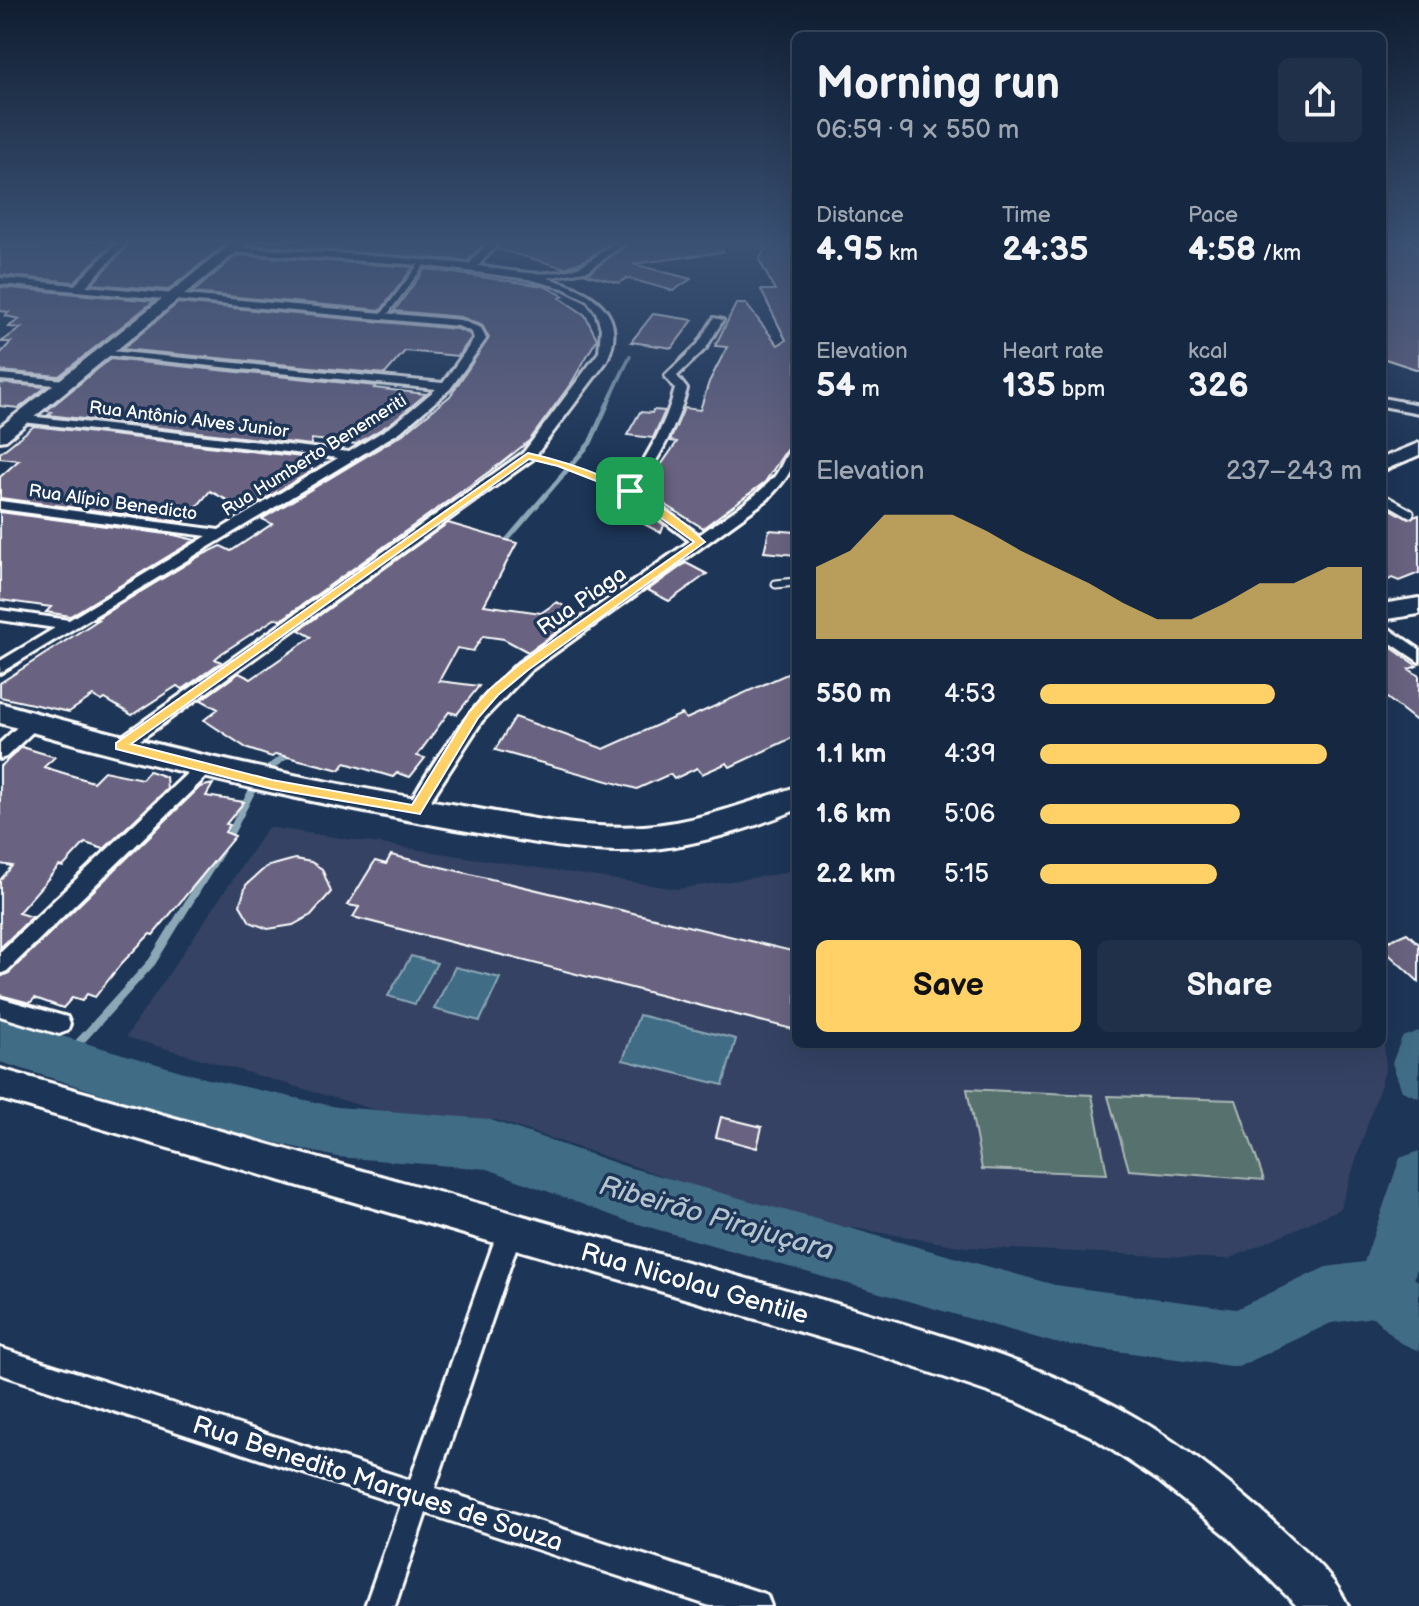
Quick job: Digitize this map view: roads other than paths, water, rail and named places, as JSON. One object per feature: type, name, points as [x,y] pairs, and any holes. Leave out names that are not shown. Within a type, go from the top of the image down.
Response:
[{"type":"main road","points":[[1386,611],[1419,606]]},
{"type":"main road","points":[[10,718],[272,784],[550,832],[641,838],[698,832],[792,799]]},
{"type":"street","points":[[0,436],[148,316]]},
{"type":"street","name":"Rua Humberto Benemeriti","points":[[0,668],[397,428],[446,387],[475,349],[480,333],[460,323],[383,316]]},
{"type":"street","points":[[120,746],[528,456],[602,360],[609,344],[607,328],[600,316]]},
{"type":"street","points":[[700,542],[630,491],[652,459],[676,405],[681,389],[671,376],[702,346],[718,320]]},
{"type":"street","points":[[104,352],[446,387]]},
{"type":"street","points":[[0,377],[66,383]]},
{"type":"street","points":[[1386,403],[1419,409]]},
{"type":"street","name":"Rua Antônio Alves Junior","points":[[23,418],[352,456]]},
{"type":"street","points":[[1386,463],[1419,448]]},
{"type":"street","name":"Rua Piaga","points":[[415,810],[473,715],[494,692],[524,667],[776,485],[792,456]]},
{"type":"street","name":"Rua Alípio Benedicto","points":[[0,505],[221,534]]},
{"type":"street","points":[[0,615],[71,625]]},
{"type":"street","points":[[1386,632],[1419,657]]},
{"type":"street","points":[[0,753],[10,718]]},
{"type":"street","points":[[0,965],[205,767]]},
{"type":"street","points":[[0,1007],[59,1024]]},
{"type":"street","name":"Rua Nicolau Gentile","points":[[0,1084],[511,1228],[941,1355],[1073,1406],[1147,1449],[1221,1504],[1294,1569],[1326,1606]]},
{"type":"street","points":[[380,1606],[511,1228]]},
{"type":"street","name":"Rua Benedito Marques de Souza","points":[[0,1361],[756,1606]]},
{"type":"lane","points":[[1386,499],[1410,513]]},
{"type":"lane","points":[[776,584],[792,582]]},
{"type":"waterway","points":[[607,405],[630,356]]},
{"type":"waterway","points":[[502,546],[590,443],[608,403]]},
{"type":"waterway","points":[[227,840],[260,775],[291,752]]},
{"type":"waterway","points":[[209,870],[221,851]]},
{"type":"waterway","points":[[64,1059],[152,962],[210,868]]},
{"type":"waterway","name":"Ribeirão Pirajuçara","points":[[0,1040],[208,1103],[337,1132],[488,1144],[624,1193],[1055,1314],[1238,1338],[1326,1295],[1383,1287]]},
{"type":"waterway","points":[[1419,1053],[1416,1063],[1419,1075]]},
{"type":"waterway","points":[[1383,1287],[1419,1177]]},
{"type":"waterway","name":"Ribeirão Pirajuçara","points":[[1383,1287],[1419,1322]]}]
